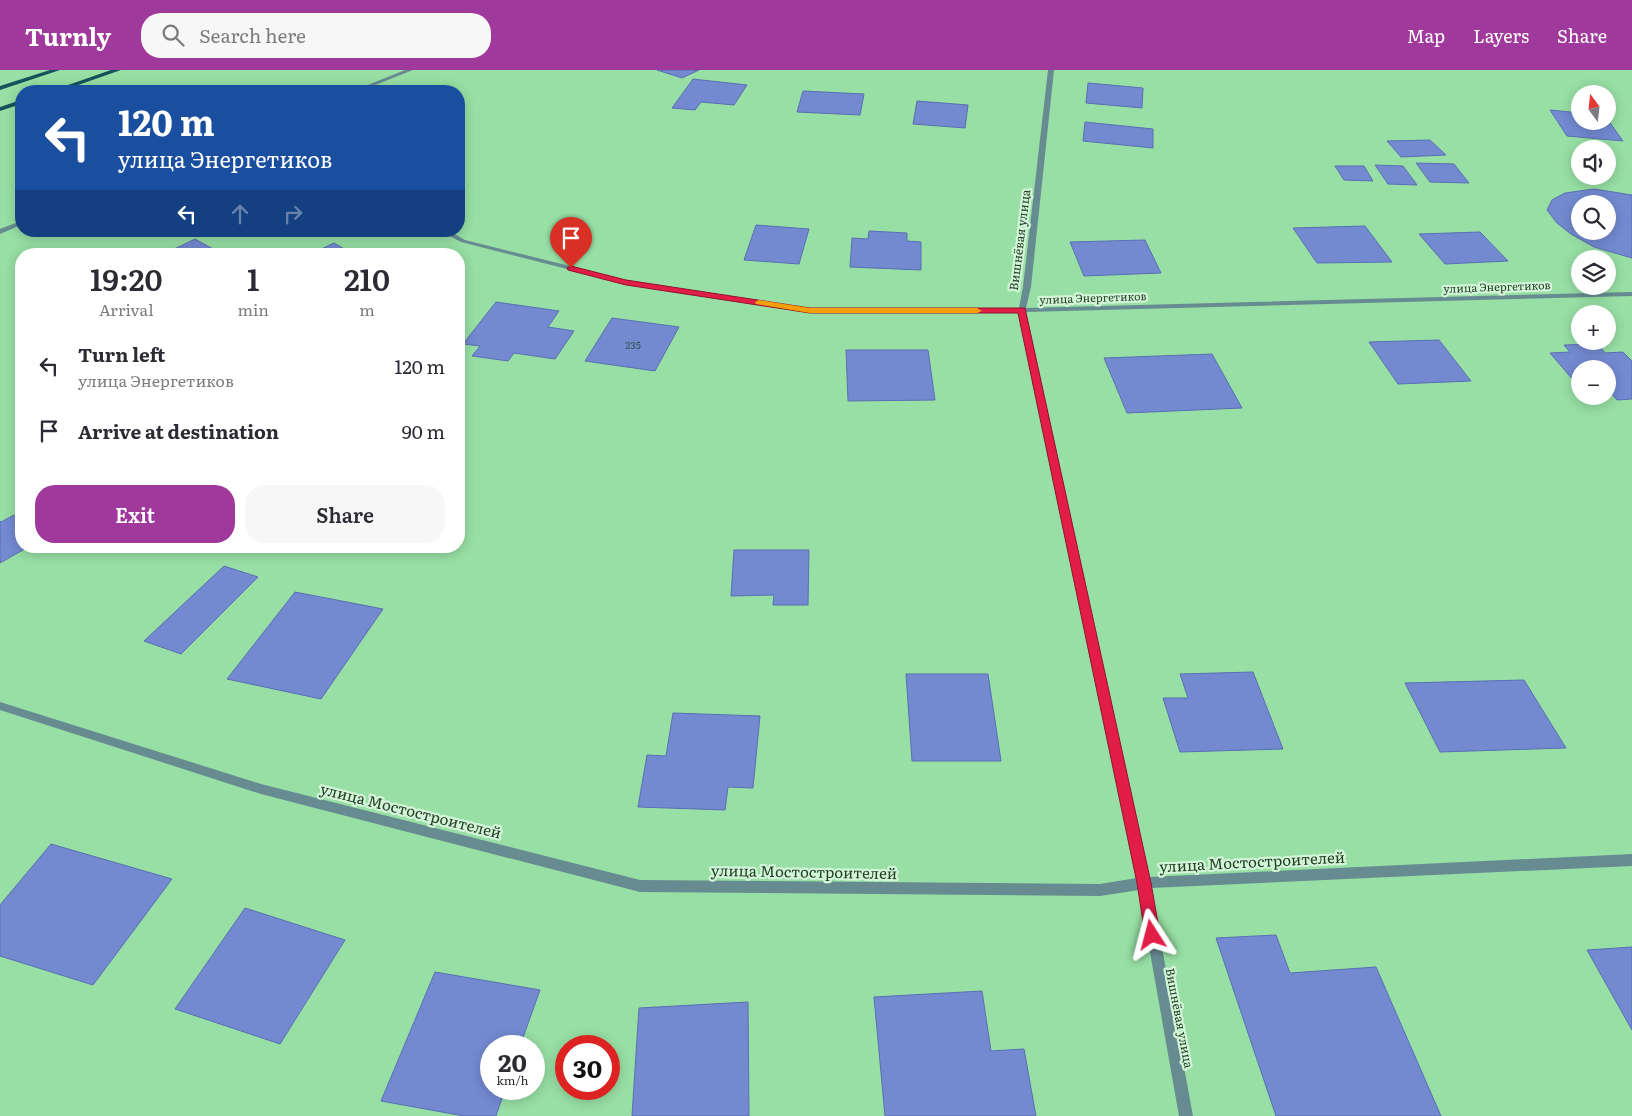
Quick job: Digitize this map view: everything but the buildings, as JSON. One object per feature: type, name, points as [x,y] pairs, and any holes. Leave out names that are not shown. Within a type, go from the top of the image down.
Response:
[{"type":"main road","points":[[0,88],[57,70]]},
{"type":"main road","points":[[73,85],[118,70]]},
{"type":"main road","points":[[0,109],[15,104]]},
{"type":"street","points":[[371,85],[410,70]]},
{"type":"street","name":"Вишнёвая улица","points":[[1052,70],[1027,287],[1022,310],[1144,883],[1186,1116]]},
{"type":"street","points":[[0,232],[15,226]]},
{"type":"street","name":"улица Энергетиков","points":[[455,237],[463,241],[626,282],[810,310],[1022,310],[1632,294]]},
{"type":"street","name":"улица Мостостроителей","points":[[0,706],[261,789],[640,886],[1100,890],[1144,883],[1632,860]]},
{"type":"slow traffic","points":[[759,302],[810,310],[977,311]]},
{"type":"route","points":[[571,268],[626,282],[810,310],[1022,310],[1144,883],[1152,935]]}]
